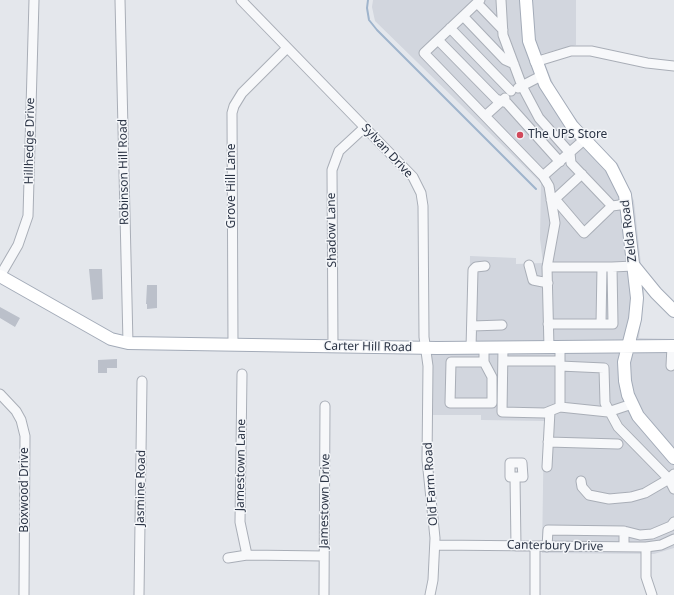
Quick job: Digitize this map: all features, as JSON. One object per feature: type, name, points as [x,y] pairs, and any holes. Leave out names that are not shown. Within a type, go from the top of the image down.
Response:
[{"type":"main road","name":"Zelda Road","points":[[526,0],[529,41],[541,76],[561,112],[617,176],[623,188],[627,204],[634,266],[636,308],[627,348]]},
{"type":"main road","points":[[634,266],[674,311]]},
{"type":"main road","name":"Carter Hill Road","points":[[0,276],[110,339],[128,343],[427,348],[471,345],[484,348],[627,348],[673,346]]},
{"type":"main road","points":[[627,348],[624,362],[624,375],[632,404],[646,426],[674,458]]},
{"type":"street","name":"Hillhedge Drive","points":[[0,276],[18,245],[28,216],[34,0]]},
{"type":"street","name":"Robinson Hill Road","points":[[120,0],[128,343]]},
{"type":"street","name":"Sylvan Drive","points":[[241,0],[413,177],[421,193],[423,206],[424,338],[427,348]]},
{"type":"street","points":[[501,0],[503,30],[522,86],[539,118],[570,153],[571,163],[612,206]]},
{"type":"street","points":[[503,30],[479,2],[424,53],[543,176],[550,186],[553,199],[555,223],[548,267],[548,324],[560,364],[560,407]]},
{"type":"street","points":[[463,16],[505,60],[514,64]]},
{"type":"street","points":[[450,28],[511,91]]},
{"type":"street","points":[[438,40],[496,99],[507,103],[560,162]]},
{"type":"street","name":"Grove Hill Lane","points":[[233,344],[232,113],[234,106],[242,93],[287,48]]},
{"type":"street","points":[[535,62],[571,51],[592,51],[647,63],[674,66]]},
{"type":"street","points":[[485,116],[511,91],[541,76]]},
{"type":"street","name":"Shadow Lane","points":[[333,346],[332,170],[340,151],[364,127]]},
{"type":"street","points":[[543,176],[584,139]]},
{"type":"street","points":[[553,199],[582,174]]},
{"type":"street","points":[[553,199],[584,232],[612,206],[627,204]]},
{"type":"street","points":[[530,265],[533,280],[548,283]]},
{"type":"street","points":[[471,345],[473,270],[476,267],[485,266]]},
{"type":"street","points":[[548,267],[634,266]]},
{"type":"street","points":[[601,324],[602,267]]},
{"type":"street","points":[[548,324],[613,324],[612,267]]},
{"type":"street","points":[[472,326],[502,325]]},
{"type":"street","points":[[471,345],[486,326]]},
{"type":"street","points":[[671,366],[673,346]]},
{"type":"street","name":"Old Farm Road","points":[[427,348],[427,460],[434,516],[435,545],[430,595]]},
{"type":"street","points":[[484,348],[484,362],[492,377],[492,402],[450,403],[451,362],[484,362]]},
{"type":"street","points":[[504,348],[502,412],[545,413],[560,407],[608,412],[632,404]]},
{"type":"street","points":[[503,362],[560,364],[604,368],[605,403],[608,412],[618,427],[672,477],[674,488]]},
{"type":"street","name":"Jamestown Lane","points":[[242,374],[240,522],[247,555]]},
{"type":"street","name":"Jasmine Road","points":[[139,595],[142,381]]},
{"type":"street","name":"Boxwood Drive","points":[[0,394],[16,411],[21,420],[25,436],[24,595]]},
{"type":"street","name":"Jamestown Drive","points":[[324,595],[326,406]]},
{"type":"street","points":[[547,467],[550,411]]},
{"type":"street","points":[[548,442],[618,444]]},
{"type":"street","points":[[515,477],[516,546]]},
{"type":"street","points":[[580,482],[582,487],[589,495],[595,498],[620,499],[645,493],[672,477]]},
{"type":"street","points":[[547,547],[548,530],[624,531],[640,535],[652,534],[671,526],[674,522]]},
{"type":"street","points":[[624,531],[624,547]]},
{"type":"street","name":"Canterbury Drive","points":[[435,545],[646,547],[661,545],[674,539]]},
{"type":"street","points":[[535,547],[535,595]]},
{"type":"street","points":[[646,547],[646,577],[652,595]]},
{"type":"street","points":[[228,558],[247,555],[324,556]]},
{"type":"shaded area","points":[[373,0],[576,0],[576,45],[541,54],[557,93],[582,127],[618,164],[634,201],[644,291],[639,338],[674,339],[674,548],[654,554],[542,553],[544,421],[481,420],[481,415],[432,415],[432,354],[468,353],[470,256],[516,258],[516,264],[543,263],[540,239],[541,183],[375,21],[372,7]]},
{"type":"building","points":[[89,269],[102,269],[103,299],[92,300]]},
{"type":"building","points":[[147,285],[157,285],[157,308],[147,309]]},
{"type":"building","points":[[0,307],[20,318],[15,327],[0,318]]},
{"type":"building","points":[[117,359],[117,368],[107,368],[107,373],[98,373],[98,360]]},
{"type":"waterway","points":[[368,0],[367,8],[369,20],[377,30],[536,189]]},
{"type":"place","name":"The UPS Store","points":[[520,135]]}]
